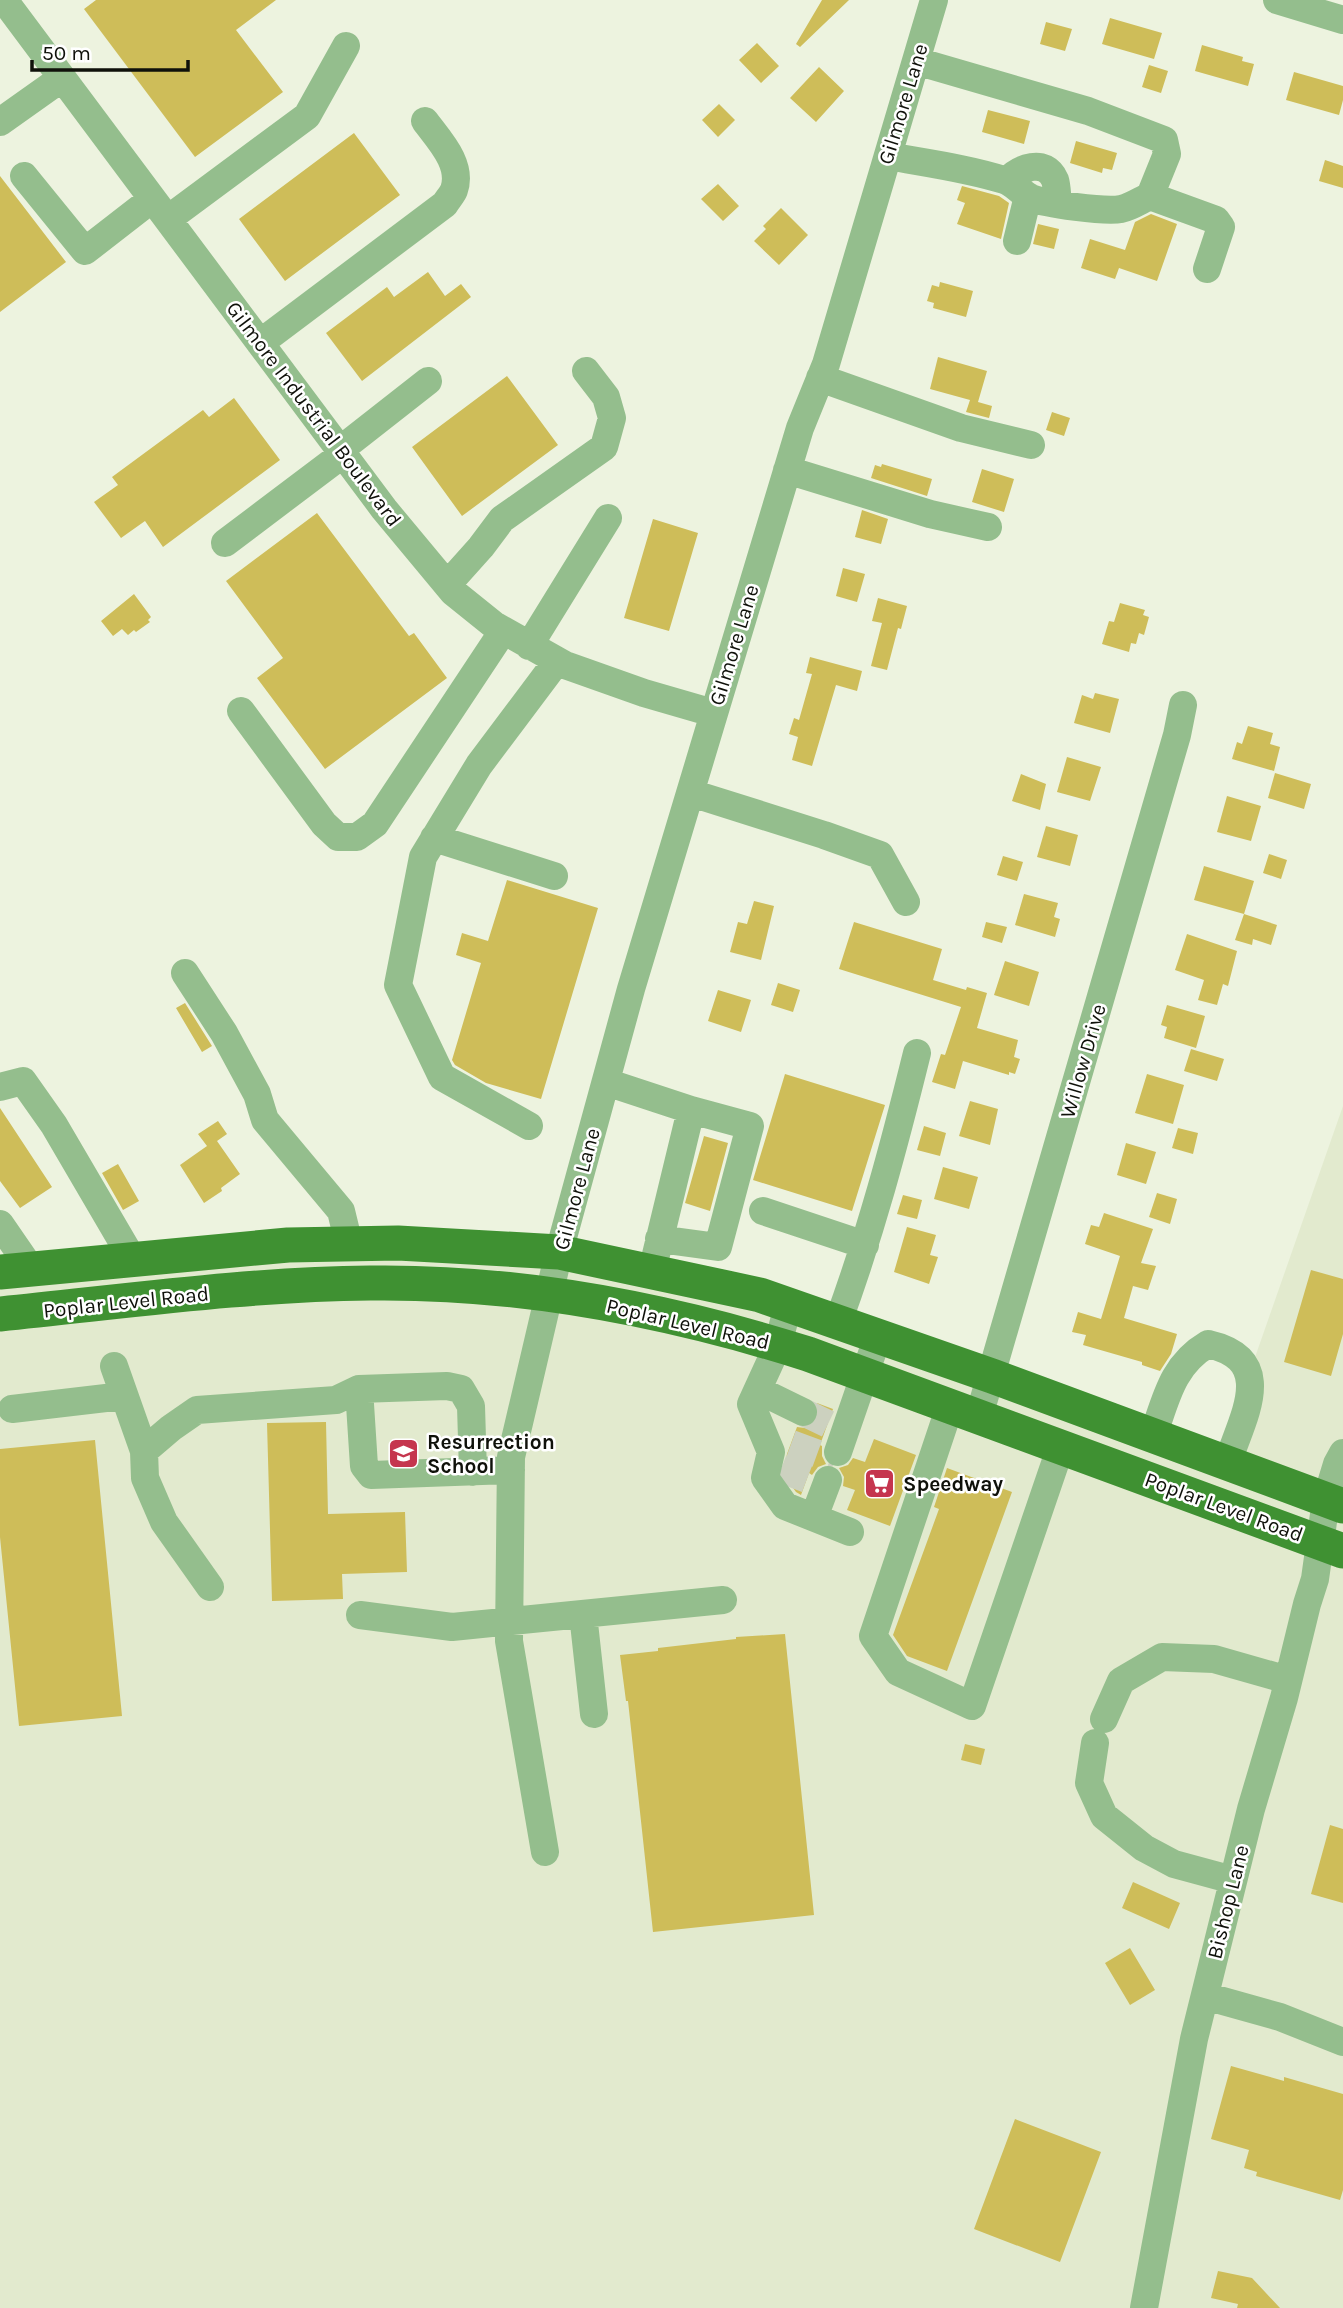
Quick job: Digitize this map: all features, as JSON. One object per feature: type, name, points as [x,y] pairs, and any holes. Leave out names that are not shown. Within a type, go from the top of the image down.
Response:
[{"type":"main road","name":"Poplar Level Road","points":[[15,1270],[288,1245],[398,1243],[655,1255],[1334,1503]]},
{"type":"main road","name":"Poplar Level Road","points":[[0,1314],[262,1289],[369,1283],[449,1285],[549,1294],[645,1310],[732,1331],[866,1375],[1332,1547]]},
{"type":"street","name":"Gilmore Industrial Boulevard","points":[[4,0],[384,509],[447,585],[503,631],[557,661],[644,694],[713,712]]},
{"type":"street","name":"Gilmore Lane","points":[[545,1852],[509,1642],[511,1457],[559,1251],[631,989],[787,470],[820,378],[934,0]]},
{"type":"street","points":[[1277,0],[1343,20]]},
{"type":"street","points":[[24,176],[85,251],[160,209],[307,116],[346,46]]},
{"type":"street","points":[[916,61],[1088,111],[1164,140],[1167,154],[1150,196],[1122,209],[1105,211],[1058,202],[1055,180],[1050,173],[1032,166],[1017,170],[1017,241]]},
{"type":"street","points":[[0,122],[62,78]]},
{"type":"street","points":[[260,343],[445,204],[454,190],[455,172],[450,154],[425,121]]},
{"type":"street","points":[[888,156],[960,169],[1018,189]]},
{"type":"street","points":[[1150,196],[1216,220],[1221,227],[1208,270]]},
{"type":"street","points":[[447,585],[502,519],[604,447],[612,418],[606,397],[586,372]]},
{"type":"street","points":[[820,378],[961,428],[1031,445]]},
{"type":"street","points":[[225,543],[428,381]]},
{"type":"street","points":[[787,470],[930,514],[988,527]]},
{"type":"street","points":[[529,646],[608,518]]},
{"type":"street","points":[[242,711],[324,824],[338,837],[357,837],[375,824],[503,631]]},
{"type":"street","points":[[530,1126],[442,1077],[398,985],[423,858],[479,765],[557,661]]},
{"type":"street","name":"Willow Drive","points":[[1061,1446],[972,1706],[898,1672],[873,1636],[964,1411],[992,1377],[1177,735],[1183,705]]},
{"type":"street","points":[[691,793],[880,855],[906,902]]},
{"type":"street","points":[[435,838],[555,876]]},
{"type":"street","points":[[185,973],[224,1033],[257,1094],[265,1120],[341,1211],[349,1244]]},
{"type":"street","points":[[838,1322],[887,1173],[916,1053]]},
{"type":"street","points":[[0,1087],[23,1080],[54,1125],[133,1260]]},
{"type":"street","points":[[606,1082],[750,1126],[719,1247],[655,1255],[691,1110]]},
{"type":"street","points":[[763,1211],[865,1245]]},
{"type":"street","points":[[0,1224],[15,1270]]},
{"type":"street","points":[[788,1305],[778,1345],[751,1404],[771,1452],[800,1470],[814,1517]]},
{"type":"street","points":[[837,1436],[866,1375],[878,1336]]},
{"type":"street","points":[[1153,1436],[1179,1369],[1192,1353],[1208,1343],[1224,1348],[1238,1356],[1247,1366],[1251,1394],[1227,1464]]},
{"type":"street","points":[[114,1366],[144,1451],[145,1478],[164,1522],[210,1587]]},
{"type":"street","points":[[144,1451],[197,1410],[336,1400],[359,1389],[447,1386],[461,1389],[471,1406],[472,1472]]},
{"type":"street","points":[[359,1389],[364,1466],[371,1475],[511,1470]]},
{"type":"street","points":[[758,1390],[803,1412]]},
{"type":"street","points":[[12,1409],[123,1396]]},
{"type":"street","name":"Bishop Lane","points":[[1144,2308],[1183,2089],[1251,1809],[1307,1604],[1315,1579],[1332,1547],[1336,1464],[1343,1452]]},
{"type":"street","points":[[800,1470],[765,1478],[785,1506],[850,1532]]},
{"type":"street","points":[[360,1615],[452,1627],[723,1600]]},
{"type":"street","points":[[583,1615],[594,1714]]},
{"type":"street","points":[[1233,1880],[1174,1864],[1144,1849],[1104,1816],[1089,1783],[1099,1731],[1121,1681],[1162,1657],[1214,1660],[1288,1680]]},
{"type":"street","points":[[1205,1996],[1280,2017],[1343,2042]]},
{"type":"shaded area","points":[[1343,1106],[1343,2308],[0,2308],[0,1272],[288,1245],[608,1261],[1219,1460]]},
{"type":"building","points":[[96,0],[276,0],[236,30],[283,92],[195,157],[84,9]]},
{"type":"building","points":[[822,0],[849,0],[800,47],[796,44]]},
{"type":"building","points":[[1110,18],[1162,33],[1154,59],[1102,44]]},
{"type":"building","points":[[1046,22],[1072,29],[1065,51],[1040,44]]},
{"type":"building","points":[[757,43],[779,66],[761,83],[739,60]]},
{"type":"building","points":[[1202,45],[1243,57],[1242,61],[1254,64],[1248,86],[1195,71]]},
{"type":"building","points":[[1149,65],[1168,71],[1161,93],[1142,87]]},
{"type":"building","points":[[819,67],[844,91],[816,122],[790,98]]},
{"type":"building","points":[[1294,72],[1343,86],[1339,115],[1286,100]]},
{"type":"building","points":[[719,104],[735,120],[718,137],[702,120]]},
{"type":"building","points":[[988,110],[1030,121],[1024,144],[982,132]]},
{"type":"building","points":[[354,133],[400,195],[285,281],[239,219]]},
{"type":"building","points":[[1076,141],[1117,153],[1112,170],[1103,168],[1102,173],[1070,163]]},
{"type":"building","points":[[1325,160],[1343,166],[1343,188],[1319,181]]},
{"type":"building","points":[[0,176],[66,262],[0,312]]},
{"type":"building","points":[[718,184],[739,206],[723,221],[701,199]]},
{"type":"building","points":[[962,186],[999,196],[1009,203],[1001,239],[957,224],[965,203],[957,200]]},
{"type":"building","points":[[781,208],[808,235],[779,265],[754,241],[766,229],[763,226]]},
{"type":"building","points":[[1151,214],[1177,224],[1157,281],[1119,268],[1115,279],[1081,268],[1090,239],[1125,250],[1135,222]]},
{"type":"building","points":[[1038,224],[1059,229],[1054,249],[1033,244]]},
{"type":"building","points":[[428,272],[445,296],[461,284],[471,297],[362,381],[326,333],[387,287],[394,297]]},
{"type":"building","points":[[940,282],[973,291],[966,317],[933,308],[934,303],[927,301],[932,285],[939,287]]},
{"type":"building","points":[[938,357],[987,371],[978,402],[992,406],[989,418],[966,412],[970,400],[930,389]]},
{"type":"building","points":[[507,376],[558,445],[462,516],[412,447]]},
{"type":"building","points":[[234,398],[280,460],[163,547],[145,521],[121,538],[94,502],[118,485],[112,477],[203,410],[209,417]]},
{"type":"building","points":[[1052,412],[1070,418],[1064,436],[1046,430]]},
{"type":"building","points":[[882,464],[932,479],[927,496],[871,478],[875,465],[881,467]]},
{"type":"building","points":[[982,469],[1014,479],[1004,512],[972,502]]},
{"type":"building","points":[[862,510],[888,519],[881,544],[855,537]]},
{"type":"building","points":[[317,513],[409,636],[414,633],[447,678],[325,769],[257,678],[283,658],[226,581]]},
{"type":"building","points":[[653,519],[698,533],[669,631],[624,618]]},
{"type":"building","points":[[843,568],[865,574],[857,602],[836,596]]},
{"type":"building","points":[[134,594],[151,617],[148,620],[150,622],[136,632],[134,630],[128,635],[122,629],[113,636],[101,621]]},
{"type":"building","points":[[878,598],[907,606],[887,670],[871,666],[882,623],[872,621]]},
{"type":"building","points":[[1120,603],[1145,610],[1143,615],[1149,617],[1144,635],[1139,633],[1136,644],[1131,643],[1129,652],[1102,644],[1109,621],[1114,622]]},
{"type":"building","points":[[810,657],[862,671],[857,691],[836,685],[812,766],[792,760],[798,737],[789,734],[794,718],[799,720],[812,674],[806,673]]},
{"type":"building","points":[[1095,693],[1119,699],[1110,733],[1074,723],[1082,695],[1093,699]]},
{"type":"building","points":[[1248,726],[1273,733],[1270,744],[1280,747],[1274,771],[1232,759],[1237,742],[1242,744]]},
{"type":"building","points":[[1067,757],[1101,767],[1090,801],[1057,792]]},
{"type":"building","points":[[1275,773],[1311,784],[1304,809],[1268,798]]},
{"type":"building","points":[[1021,774],[1046,784],[1040,810],[1012,801]]},
{"type":"building","points":[[1227,796],[1261,806],[1251,841],[1217,832]]},
{"type":"building","points":[[1046,826],[1078,835],[1070,866],[1037,857]]},
{"type":"building","points":[[1269,854],[1287,860],[1281,879],[1263,873]]},
{"type":"building","points":[[1003,856],[1023,862],[1017,881],[997,875]]},
{"type":"building","points":[[1204,866],[1254,881],[1244,914],[1194,900]]},
{"type":"building","points":[[507,880],[598,908],[541,1099],[486,1083],[455,1065],[452,1060],[481,963],[456,955],[462,933],[488,941]]},
{"type":"building","points":[[1024,894],[1058,903],[1054,917],[1060,919],[1055,937],[1015,925]]},
{"type":"building","points":[[754,901],[774,906],[761,960],[730,952],[738,922],[747,924]]},
{"type":"building","points":[[1244,914],[1277,925],[1271,945],[1253,939],[1252,945],[1235,940]]},
{"type":"building","points":[[854,922],[942,949],[933,980],[987,993],[977,1028],[1018,1040],[1014,1057],[1020,1059],[1015,1074],[1009,1072],[1009,1075],[963,1061],[955,1089],[932,1082],[941,1054],[945,1055],[961,1007],[839,969]]},
{"type":"building","points":[[986,922],[1007,927],[1002,943],[982,937]]},
{"type":"building","points":[[1187,934],[1237,951],[1228,986],[1223,984],[1217,1005],[1198,1000],[1204,980],[1175,970]]},
{"type":"building","points":[[1005,961],[1039,972],[1029,1006],[994,995]]},
{"type":"building","points":[[778,983],[800,990],[793,1012],[771,1005]]},
{"type":"building","points":[[718,990],[751,1000],[741,1032],[708,1021]]},
{"type":"building","points":[[185,1003],[212,1046],[202,1052],[176,1008]]},
{"type":"building","points":[[1167,1005],[1205,1016],[1196,1048],[1164,1038],[1167,1027],[1161,1025]]},
{"type":"building","points":[[1191,1049],[1224,1059],[1217,1081],[1184,1071]]},
{"type":"building","points":[[785,1074],[885,1105],[852,1211],[753,1180]]},
{"type":"building","points":[[1147,1074],[1184,1085],[1173,1124],[1135,1113]]},
{"type":"building","points":[[970,1101],[998,1109],[990,1145],[959,1136]]},
{"type":"building","points":[[0,1108],[52,1187],[20,1208],[0,1181]]},
{"type":"building","points":[[218,1121],[227,1134],[217,1141],[240,1174],[204,1203],[180,1165],[207,1146],[198,1134]]},
{"type":"building","points":[[924,1126],[946,1133],[940,1156],[917,1150]]},
{"type":"building","points":[[1178,1128],[1198,1133],[1193,1154],[1172,1148]]},
{"type":"building","points":[[704,1136],[728,1143],[710,1211],[685,1203]]},
{"type":"building","points":[[1126,1143],[1156,1152],[1146,1184],[1117,1175]]},
{"type":"building","points":[[118,1164],[139,1201],[123,1210],[102,1173]]},
{"type":"building","points":[[943,1167],[978,1177],[969,1209],[934,1199]]},
{"type":"building","points":[[1157,1193],[1177,1199],[1170,1224],[1149,1217]]},
{"type":"building","points":[[903,1195],[922,1200],[917,1219],[897,1214]]},
{"type":"building","points":[[1104,1213],[1153,1229],[1141,1263],[1156,1266],[1148,1290],[1133,1286],[1124,1318],[1177,1334],[1171,1354],[1160,1371],[1142,1365],[1142,1362],[1083,1345],[1086,1335],[1072,1332],[1078,1312],[1101,1319],[1120,1256],[1085,1244],[1091,1225],[1099,1227]]},
{"type":"building","points":[[907,1227],[936,1235],[930,1255],[938,1257],[929,1284],[894,1272]]},
{"type":"building","points":[[1311,1270],[1343,1279],[1343,1334],[1331,1376],[1284,1362]]},
{"type":"building","points":[[817,1403],[833,1409],[820,1445],[826,1464],[818,1467],[812,1475],[809,1473],[801,1495],[783,1474],[797,1427],[812,1426],[818,1420],[820,1412]]},
{"type":"building","points":[[326,1422],[328,1514],[405,1512],[407,1572],[342,1574],[343,1599],[272,1601],[267,1423]]},
{"type":"building","points":[[874,1439],[916,1455],[890,1526],[847,1510],[855,1490],[843,1486],[844,1477],[839,1468],[848,1465],[853,1458],[865,1462]]},
{"type":"building","points":[[95,1440],[122,1716],[19,1726],[0,1537],[0,1449]]},
{"type":"building","points":[[947,1468],[1012,1492],[947,1671],[907,1656],[893,1635],[939,1509],[934,1507]]},
{"type":"building","points":[[785,1634],[814,1915],[653,1932],[628,1701],[620,1655],[736,1637]]},
{"type":"building","points":[[965,1744],[985,1749],[981,1765],[961,1760]]},
{"type":"building","points":[[1330,1825],[1343,1829],[1343,1903],[1311,1894]]},
{"type":"building","points":[[1133,1882],[1180,1903],[1169,1929],[1122,1908]]},
{"type":"building","points":[[1130,1948],[1155,1990],[1130,2005],[1105,1963]]},
{"type":"building","points":[[1231,2066],[1284,2081],[1284,2077],[1343,2094],[1343,2190],[1340,2200],[1256,2176],[1257,2172],[1244,2168],[1249,2150],[1211,2139]]},
{"type":"building","points":[[1015,2119],[1101,2152],[1060,2262],[974,2229]]},
{"type":"building","points":[[1218,2271],[1252,2278],[1280,2308],[1237,2308],[1238,2304],[1211,2298]]},
{"type":"tunnel","points":[[803,1412],[828,1424]]},
{"type":"tunnel","points":[[791,1444],[835,1460]]},
{"type":"tunnel","points":[[781,1469],[807,1479]]},
{"type":"place","name":"Resurrection School","points":[[404,1454]]},
{"type":"place","name":"Speedway","points":[[880,1484]]}]
